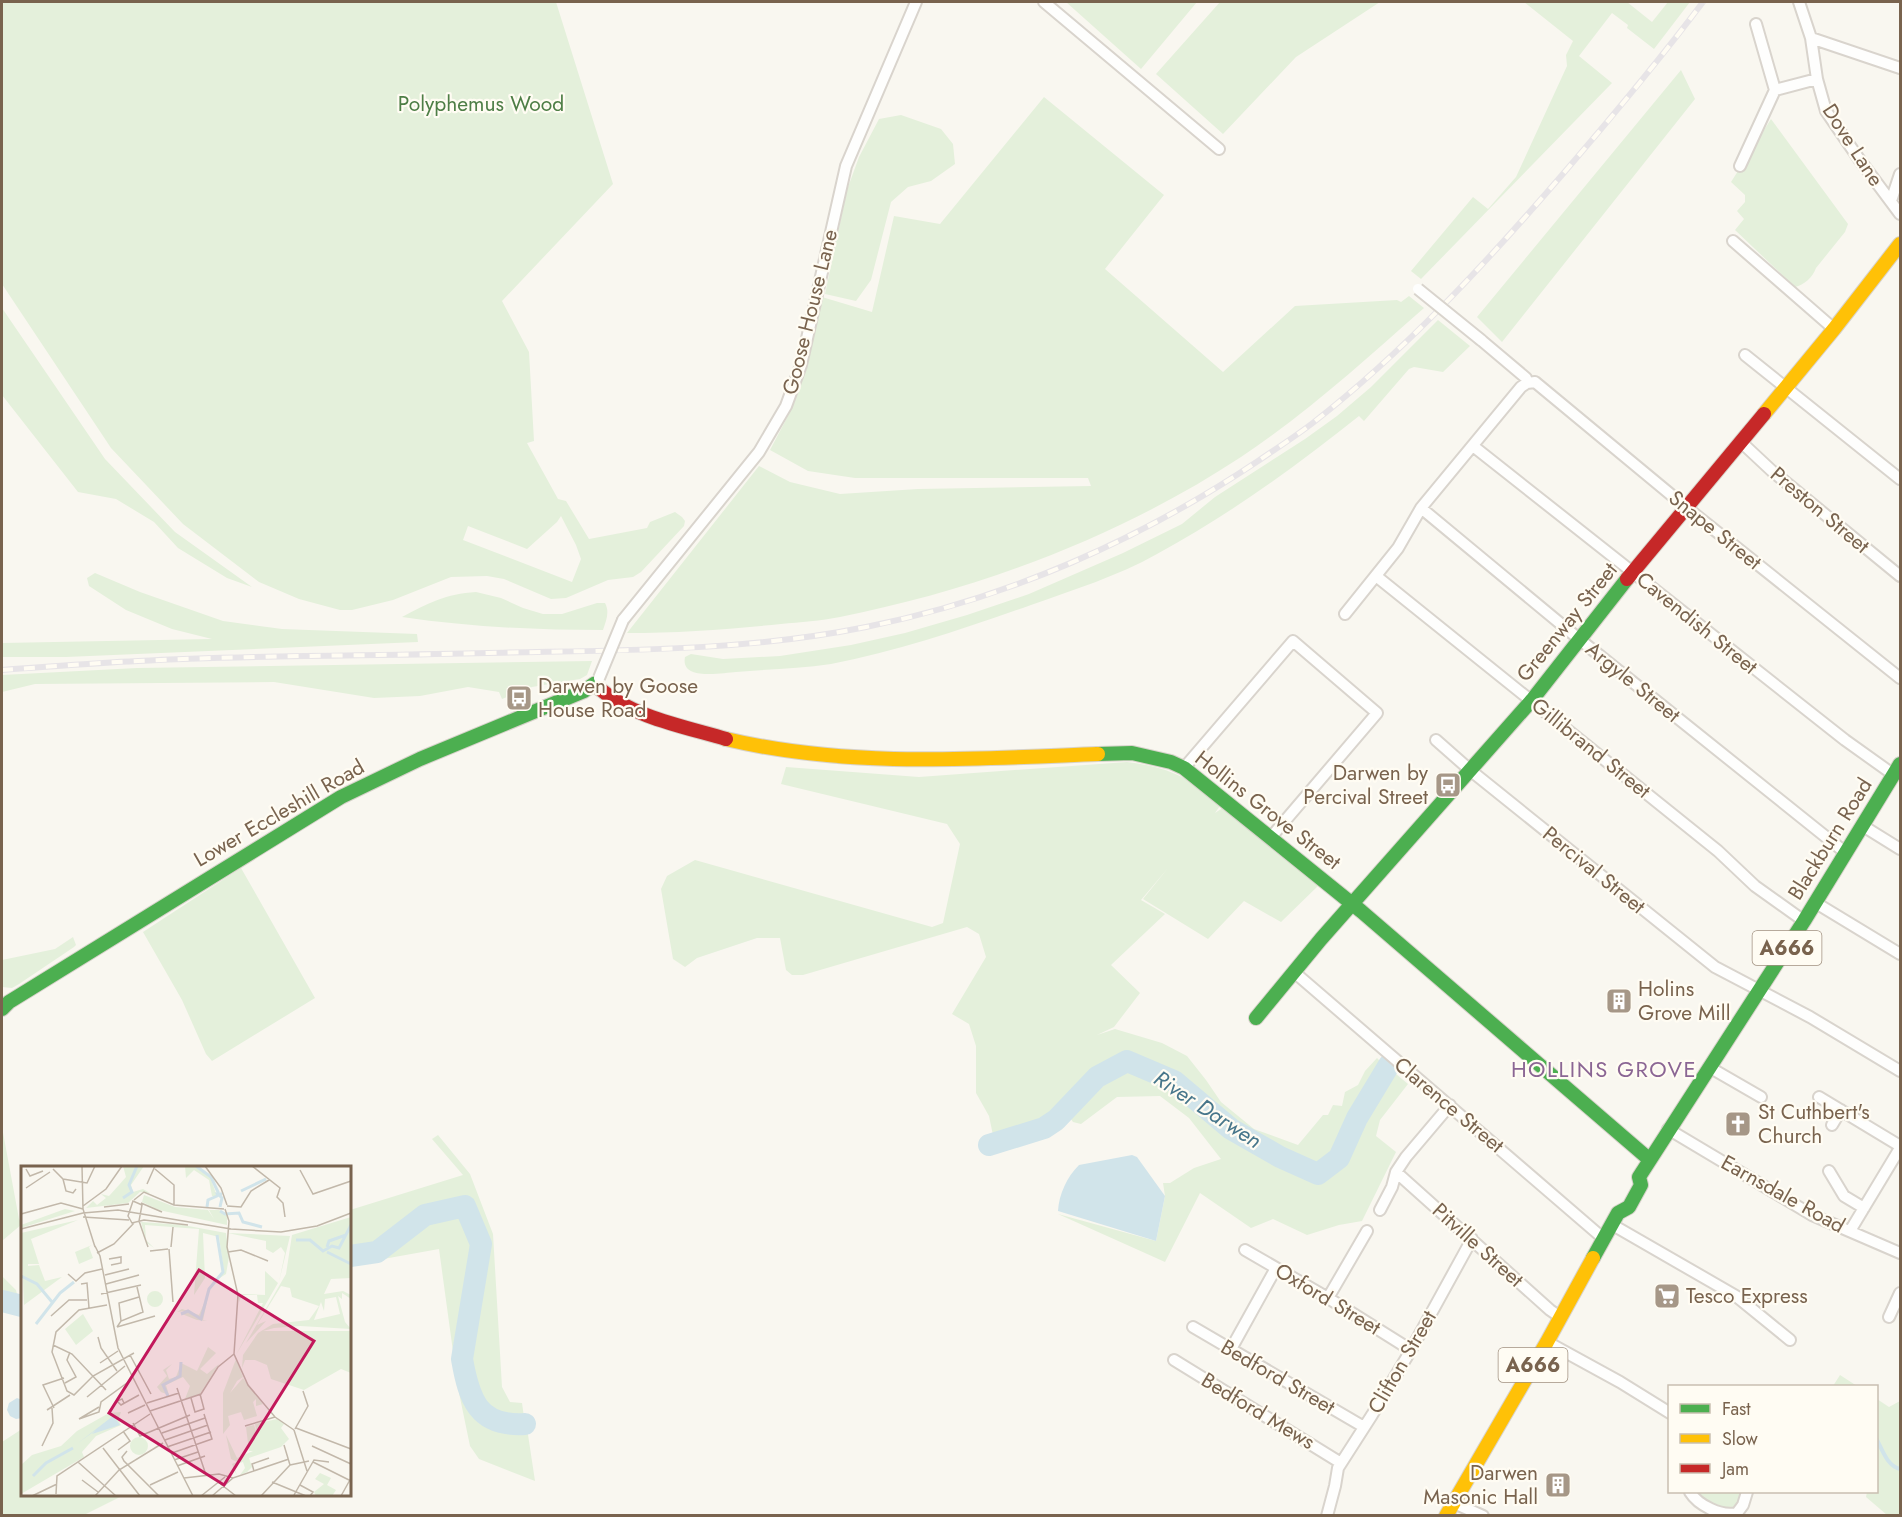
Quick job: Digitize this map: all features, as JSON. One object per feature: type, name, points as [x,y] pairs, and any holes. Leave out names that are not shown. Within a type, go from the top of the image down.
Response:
[{"type":"main road","name":"Greenway Street","points":[[1256,1018],[1352,904],[1532,700],[1633,572],[1834,329],[1900,244]]},
{"type":"main road","name":"Hollins Grove Street","points":[[597,681],[608,696],[645,714],[729,740],[819,755],[971,759],[1132,753],[1171,762],[1184,768],[1272,836],[1650,1160]]},
{"type":"main road","name":"Lower Eccleshill Road","points":[[2,1009],[9,1002],[341,797],[420,759],[584,691],[597,681]]},
{"type":"main road","name":"Blackburn Road","points":[[1617,1207],[1629,1207],[1641,1185],[1639,1177],[1668,1129],[1816,903],[1897,770]]},
{"type":"main road","name":"Blackburn Road","points":[[1446,1515],[1604,1239],[1630,1178],[1639,1177]]},
{"type":"street","name":"Goose House Lane","points":[[597,681],[623,620],[758,454],[786,406],[801,365],[846,166],[916,2]]},
{"type":"street","points":[[1044,2],[1219,149]]},
{"type":"street","name":"Dove Lane","points":[[1799,2],[1810,38],[1817,79],[1826,111],[1900,214]]},
{"type":"street","points":[[1740,166],[1775,90],[1756,24]]},
{"type":"street","points":[[1810,38],[1900,68]]},
{"type":"street","points":[[1775,90],[1817,79]]},
{"type":"street","points":[[1891,201],[1900,174]]},
{"type":"street","points":[[1733,241],[1834,329]]},
{"type":"street","name":"Snape Street","points":[[1418,289],[1526,378],[1529,383],[1540,385],[1687,508],[1900,678]]},
{"type":"street","points":[[1745,355],[1900,479]]},
{"type":"street","points":[[1345,614],[1398,548],[1421,508],[1521,387],[1529,383]]},
{"type":"street","name":"Preston Street","points":[[1741,442],[1772,471],[1900,576]]},
{"type":"street","name":"Cavendish Street","points":[[1473,446],[1845,740],[1897,770]]},
{"type":"street","name":"Argyle Street","points":[[1421,508],[1846,853]]},
{"type":"street","name":"Gillibrand Street","points":[[1376,576],[1718,851],[1755,886],[1804,921]]},
{"type":"street","points":[[1184,768],[1293,641],[1377,713],[1272,836]]},
{"type":"street","name":"Percival Street","points":[[1436,740],[1714,967],[1810,1017],[1900,1071]]},
{"type":"street","points":[[1863,826],[1900,849]]},
{"type":"street","points":[[1816,903],[1900,954]]},
{"type":"street","name":"Clarence Street","points":[[1294,972],[1604,1239]]},
{"type":"street","points":[[1709,1067],[1761,1097]]},
{"type":"street","points":[[1819,1097],[1900,1147],[1850,1231]]},
{"type":"street","points":[[1380,1209],[1392,1187],[1396,1172],[1449,1105]]},
{"type":"street","points":[[1832,1125],[1841,1110]]},
{"type":"street","name":"Earnsdale Road","points":[[1668,1129],[1812,1215],[1900,1253]]},
{"type":"street","points":[[1829,1171],[1844,1196],[1864,1208]]},
{"type":"street","name":"Pitville Street","points":[[1396,1172],[1560,1317]]},
{"type":"street","points":[[1617,1207],[1736,1296],[1790,1340]]},
{"type":"street","points":[[1328,1298],[1367,1231]]},
{"type":"street","name":"Clifton Street","points":[[1327,1515],[1341,1462],[1411,1350],[1472,1239]]},
{"type":"street","name":"Oxford Street","points":[[1245,1250],[1411,1350]]},
{"type":"street","points":[[1231,1349],[1276,1268]]},
{"type":"street","points":[[1889,1317],[1900,1293]]},
{"type":"street","name":"Bedford Street","points":[[1193,1327],[1364,1427]]},
{"type":"street","points":[[1546,1342],[1620,1382],[1668,1412]]},
{"type":"street","name":"Bedford Mews","points":[[1174,1360],[1341,1462]]},
{"type":"street","points":[[1691,1493],[1696,1500],[1728,1515],[1737,1513],[1743,1505],[1746,1493]]},
{"type":"street","points":[[1454,1503],[1483,1515]]},
{"type":"green space","name":"Polyphemus Wood","points":[[2,2],[556,2],[613,184],[502,301],[529,352],[534,441],[527,443],[558,499],[566,501],[589,539],[647,528],[650,522],[675,512],[685,521],[684,526],[641,572],[633,577],[608,580],[566,598],[551,599],[504,579],[487,576],[451,577],[393,600],[352,610],[340,610],[299,599],[259,582],[183,524],[111,448],[2,284]],"holes":[[[561,516],[581,559],[572,582],[463,540],[468,526],[527,549]]]},
{"type":"green space","points":[[1066,2],[1197,2],[1141,69]]},
{"type":"green space","points":[[1220,2],[1380,2],[1296,57],[1223,134],[1156,74]]},
{"type":"green space","points":[[1524,2],[1627,2],[1652,22],[1668,2],[1690,2],[1654,49],[1612,13],[1579,56],[1612,83],[1421,279],[1411,271],[1473,197],[1488,209],[1516,177],[1567,66],[1566,55],[1573,41]]},
{"type":"green space","points":[[1681,70],[1695,99],[1502,342],[1477,317]]},
{"type":"green space","points":[[1044,97],[1164,195],[1105,269],[1223,372],[1295,306],[1397,300],[1401,302],[1409,296],[1424,308],[1312,404],[1241,457],[1148,511],[1048,556],[945,591],[833,618],[724,629],[627,633],[759,466],[790,482],[840,494],[918,489],[1091,486],[1088,478],[855,478],[808,471],[770,450],[789,414],[806,367],[822,297],[872,312],[894,216],[940,224]]},
{"type":"green space","points":[[901,115],[941,129],[953,144],[955,164],[931,181],[908,187],[891,202],[871,280],[856,301],[825,294],[847,190],[859,157],[879,119]]},
{"type":"green space","points":[[1771,119],[1848,224],[1845,232],[1810,277],[1795,287],[1735,230],[1744,219],[1737,211],[1745,202],[1745,195],[1731,182]]},
{"type":"green space","points":[[2,308],[105,459],[175,532],[252,587],[227,578],[178,548],[154,522],[116,499],[78,492],[2,395]]},
{"type":"green space","points":[[1438,320],[1470,346],[1443,372],[1414,367],[1409,369],[1364,421],[1359,416],[1311,454],[1236,507],[1184,539],[1127,569],[957,630],[856,659],[807,667],[712,674],[695,673],[685,665],[685,657],[691,654],[723,659],[780,656],[851,645],[905,633],[1029,594],[1123,553],[1182,524],[1215,497],[1337,416],[1371,387]]},
{"type":"green space","points":[[95,573],[140,592],[223,621],[282,629],[417,634],[418,642],[66,657],[2,657],[2,643],[212,639],[172,629],[126,610],[89,586],[87,578]]},
{"type":"green space","points":[[476,592],[501,598],[543,614],[562,614],[597,603],[605,603],[607,616],[603,630],[502,627],[402,617],[438,600]]},
{"type":"green space","points":[[592,661],[587,675],[580,679],[532,687],[502,699],[499,692],[468,687],[420,696],[374,698],[274,682],[35,684],[2,692],[2,675],[137,668]]},
{"type":"green space","points":[[1127,762],[1155,767],[1189,780],[1222,803],[1215,813],[1224,807],[1319,885],[1281,922],[1244,901],[1208,939],[1143,899],[1168,868],[1141,900],[1165,914],[1111,965],[1140,993],[1114,1027],[1097,1035],[1115,1029],[1162,1043],[1187,1056],[1221,1102],[1254,1129],[1298,1145],[1323,1115],[1328,1115],[1333,1105],[1342,1106],[1345,1092],[1358,1085],[1365,1071],[1377,1058],[1383,1064],[1350,1124],[1337,1156],[1317,1170],[1281,1154],[1233,1124],[1178,1077],[1127,1058],[1105,1066],[1093,1074],[1059,1109],[1040,1124],[994,1140],[989,1116],[976,1093],[976,1046],[969,1024],[952,1014],[986,957],[979,934],[967,927],[803,975],[792,975],[786,970],[780,938],[757,938],[697,958],[685,967],[673,959],[661,889],[667,876],[695,860],[932,927],[943,923],[960,844],[947,824],[781,784],[786,767],[919,777]]},
{"type":"green space","points":[[241,868],[315,998],[212,1061],[206,1054],[182,1000],[143,932]]},
{"type":"green space","points":[[73,937],[76,945],[74,947],[12,988],[2,987],[2,960],[55,949]]},
{"type":"green space","points":[[1390,1069],[1408,1084],[1380,1120],[1376,1136],[1396,1152],[1362,1221],[1307,1235],[1273,1219],[1251,1228],[1200,1193],[1165,1262],[1058,1214],[1156,1241],[1165,1196],[1163,1183],[1170,1183],[1194,1168],[1221,1159],[1189,1118],[1160,1096],[1117,1097],[1081,1124],[1073,1122],[1069,1116],[1103,1086],[1123,1074],[1137,1073],[1151,1077],[1180,1095],[1232,1136],[1274,1158],[1319,1177],[1341,1159]]},
{"type":"green space","points":[[2,1127],[21,1225],[2,1241]]},
{"type":"green space","points":[[438,1135],[470,1174],[493,1234],[502,1387],[510,1402],[522,1403],[524,1417],[503,1414],[485,1404],[476,1390],[471,1372],[473,1328],[484,1260],[485,1238],[471,1199],[423,1210],[373,1247],[351,1252],[351,1210],[463,1175],[432,1139]]},
{"type":"green space","points":[[462,1211],[473,1232],[476,1245],[462,1331],[461,1374],[466,1394],[477,1411],[488,1420],[506,1427],[527,1428],[535,1481],[479,1459],[470,1446],[458,1388],[439,1249],[351,1265],[351,1261],[378,1256],[428,1220]]},
{"type":"green space","points":[[2,1276],[16,1290],[19,1302],[2,1295]]},
{"type":"green space","points":[[1840,1375],[1855,1385],[1834,1385]]},
{"type":"green space","points":[[1878,1400],[1889,1407],[1900,1401],[1900,1515],[1887,1515],[1866,1497],[1867,1493],[1878,1493]]},
{"type":"green space","points":[[21,1430],[21,1496],[122,1496],[84,1515],[2,1515],[2,1442]]},
{"type":"green space","points":[[1697,1493],[1742,1493],[1737,1506],[1730,1510],[1706,1502]]},
{"type":"shaded area","points":[[1132,1155],[1137,1157],[1165,1196],[1156,1241],[1058,1211],[1064,1186],[1079,1165]]},
{"type":"shaded area","points":[[17,1398],[21,1400],[21,1418],[10,1416],[7,1410],[9,1403]]},
{"type":"waterway","name":"River Darwen","points":[[989,1145],[1044,1128],[1056,1120],[1097,1077],[1127,1061],[1174,1081],[1231,1129],[1280,1157],[1318,1174],[1339,1158],[1357,1118],[1389,1065]]},
{"type":"waterway","name":"River Darwen","points":[[351,1256],[377,1252],[425,1215],[465,1206],[481,1244],[462,1359],[468,1386],[478,1408],[486,1415],[496,1421],[525,1424]]},
{"type":"waterway","name":"River Darwen","points":[[2,1301],[21,1306]]},
{"type":"waterway","points":[[1878,1442],[1888,1461],[1900,1469]]},
{"type":"railway","points":[[2,670],[182,659],[630,650],[772,641],[866,627],[918,615],[1020,583],[1119,541],[1213,490],[1300,432],[1348,394],[1413,335],[1504,241],[1616,111],[1703,2]]},
{"type":"traffic: fast","points":[[1256,1018],[1321,939],[1532,700],[1627,579]]},
{"type":"traffic: fast","points":[[2,1009],[9,1002],[341,797],[420,759],[584,691],[594,684],[600,689]]},
{"type":"traffic: fast","points":[[1098,754],[1132,753],[1171,762],[1184,768],[1361,911],[1650,1160]]},
{"type":"traffic: fast","points":[[1593,1258],[1618,1213],[1629,1207],[1641,1185],[1639,1177],[1804,921],[1900,764]]},
{"type":"traffic: slow","points":[[1764,414],[1900,244]]},
{"type":"traffic: slow","points":[[726,739],[772,748],[864,758],[958,759],[1098,754]]},
{"type":"traffic: slow","points":[[1446,1516],[1593,1258]]},
{"type":"traffic: jam","points":[[1627,579],[1764,414]]},
{"type":"traffic: jam","points":[[600,689],[613,699],[643,714],[726,739]]},
{"type":"place","name":"Darwen by Goose House Road","points":[[519,698]]},
{"type":"place","name":"Darwen by Percival Street","points":[[1448,785]]},
{"type":"place","name":"Holins Grove Mill","points":[[1619,1001]]},
{"type":"place","name":"St Cuthbert's Church","points":[[1738,1124]]},
{"type":"place","name":"Tesco Express","points":[[1667,1296]]},
{"type":"place","name":"Darwen Masonic Hall","points":[[1558,1485]]},
{"type":"district","name":"HOLLINS GROVE","points":[[1604,1069]]}]
